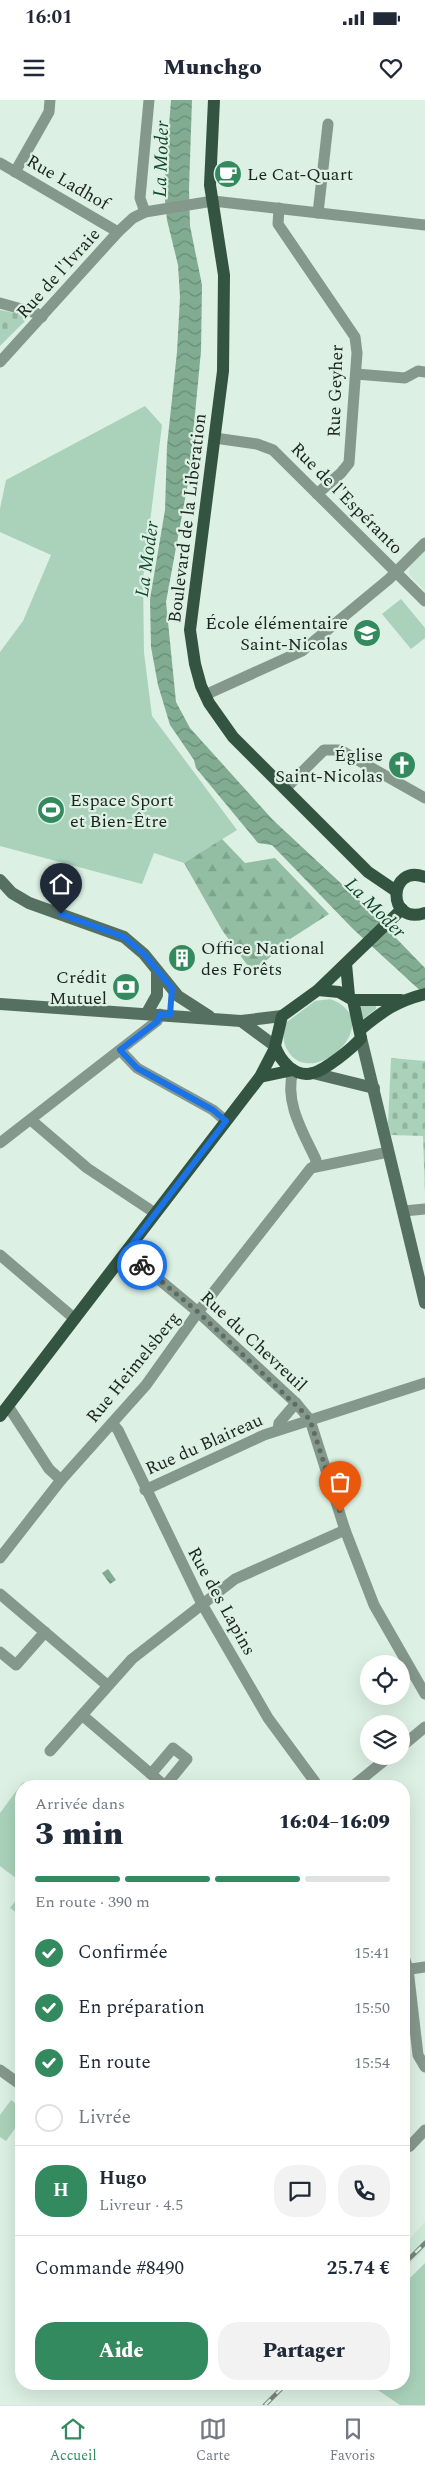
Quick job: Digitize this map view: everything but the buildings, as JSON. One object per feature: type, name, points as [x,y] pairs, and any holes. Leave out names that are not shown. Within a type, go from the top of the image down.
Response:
[{"type":"main road","name":"Boulevard de la Libération","points":[[214,100],[210,185],[224,274],[223,371],[190,630],[194,664],[205,695],[233,737],[368,872],[396,891]]},
{"type":"main road","points":[[425,877],[409,876],[403,879],[396,891],[396,897],[402,909],[413,915],[425,914]]},
{"type":"main road","points":[[4,1410],[260,1077],[275,1047],[282,1016],[318,990],[402,909]]},
{"type":"main road","points":[[350,959],[351,998],[361,1034]]},
{"type":"main road","points":[[318,990],[339,992],[351,998],[404,999],[425,994]]},
{"type":"main road","points":[[260,1077],[293,1070],[313,1073],[353,1048],[361,1034],[382,1011],[404,999]]},
{"type":"main road","points":[[275,1047],[293,1070]]},
{"type":"street","points":[[15,172],[49,112],[50,100]]},
{"type":"street","points":[[149,100],[140,198],[150,211],[213,201],[425,225]]},
{"type":"street","points":[[318,213],[328,124]]},
{"type":"street","name":"Rue Ladhof","points":[[0,162],[118,232]]},
{"type":"street","name":"Rue Geyher","points":[[279,208],[278,224],[355,337],[358,353],[349,463],[342,473],[318,494]]},
{"type":"street","name":"Rue de l'Ivraie","points":[[0,362],[118,232],[133,218],[150,211]]},
{"type":"street","points":[[0,303],[42,316]]},
{"type":"street","points":[[356,374],[405,378],[418,372],[425,372]]},
{"type":"street","name":"Rue de l'Espéranto","points":[[215,438],[256,444],[273,450],[425,601]]},
{"type":"street","points":[[205,695],[302,651],[396,571],[425,543]]},
{"type":"street","points":[[286,788],[324,750],[330,748],[340,750],[425,798]]},
{"type":"street","points":[[1,883],[12,893],[29,903],[124,937],[144,954],[178,996],[211,1018]]},
{"type":"street","points":[[144,1031],[147,1013],[157,994],[158,971]]},
{"type":"street","points":[[0,1143],[158,1021],[165,1014],[172,988]]},
{"type":"street","points":[[0,1004],[165,1014],[241,1021],[282,1016]]},
{"type":"street","points":[[241,1021],[275,1047]]},
{"type":"street","points":[[361,1034],[425,1303]]},
{"type":"street","points":[[120,1050],[137,1068],[213,1110],[226,1121]]},
{"type":"street","points":[[293,1070],[290,1086],[292,1105],[316,1160],[315,1166],[388,1152]]},
{"type":"street","points":[[313,1073],[374,1088]]},
{"type":"street","points":[[31,1120],[87,1168],[156,1213]]},
{"type":"street","name":"Rue Heimelsberg","points":[[0,1558],[61,1480],[146,1385],[198,1312],[307,1172],[315,1166]]},
{"type":"street","points":[[404,1211],[425,1209]]},
{"type":"street","name":"Rue du Chevreuil","points":[[126,1252],[198,1312],[296,1403],[310,1420],[345,1530],[374,1605],[425,1694]]},
{"type":"street","points":[[0,1255],[75,1319]]},
{"type":"street","name":"Rue du Blaireau","points":[[145,1490],[278,1430],[425,1383]]},
{"type":"street","name":"Rue du Blaireau","points":[[278,1430],[280,1423],[296,1403]]},
{"type":"street","points":[[4,1410],[49,1469],[61,1480]]},
{"type":"street","name":"Rue des Lapins","points":[[112,1424],[118,1430],[145,1490],[202,1604],[268,1718],[314,1780]]},
{"type":"street","points":[[50,1751],[132,1658],[234,1579],[345,1530]]},
{"type":"street","points":[[0,1594],[107,1685]]},
{"type":"street","points":[[0,1652],[16,1665],[45,1632]]},
{"type":"street","points":[[82,1715],[158,1780]]},
{"type":"street","points":[[410,1740],[425,1728]]},
{"type":"street","points":[[151,1774],[174,1748],[187,1759],[170,1780]]},
{"type":"street","points":[[360,1780],[379,1765]]},
{"type":"street","points":[[410,1969],[425,1967]]},
{"type":"street","points":[[410,1999],[417,2051],[425,2067]]},
{"type":"street","points":[[0,2070],[15,2081]]},
{"type":"street","points":[[410,2146],[425,2130]]},
{"type":"shaded area","points":[[425,550],[425,591],[409,574],[410,565]]},
{"type":"shaded area","points":[[425,2222],[425,2248],[410,2264],[410,2238]]},
{"type":"green space","points":[[0,310],[25,315],[26,320],[0,346]]},
{"type":"green space","points":[[145,406],[162,425],[143,579],[144,653],[152,716],[237,830],[184,863],[154,853],[142,884],[0,846],[0,652],[23,621],[51,555],[0,532],[0,509],[6,480]]},
{"type":"green space","points":[[401,599],[425,628],[425,638],[411,649],[382,614]]},
{"type":"green space","points":[[222,839],[245,863],[275,858],[329,914],[287,941],[253,973],[222,930],[184,863]]},
{"type":"green space","points":[[330,999],[346,1009],[352,1021],[350,1035],[342,1047],[330,1057],[316,1063],[302,1062],[290,1054],[285,1046],[284,1030],[287,1022],[315,1001]]},
{"type":"green space","points":[[359,1002],[376,1004],[376,1009],[363,1019]]},
{"type":"green space","points":[[391,1058],[425,1061],[425,1194],[423,1136],[391,1135],[388,1124]]},
{"type":"green space","points":[[15,1793],[15,1877],[0,1866],[0,1813]]},
{"type":"green space","points":[[15,1902],[15,1912],[10,1908]]},
{"type":"green space","points":[[11,2100],[15,2103],[15,2128],[6,2141],[0,2137],[0,2115]]},
{"type":"green space","points":[[425,2263],[425,2405],[400,2405],[378,2390],[410,2390],[410,2278]]},
{"type":"water","points":[[171,100],[192,100],[189,189],[190,226],[202,285],[201,351],[189,477],[166,602],[176,702],[190,728],[273,820],[361,902],[425,968],[425,995],[353,929],[272,845],[258,843],[196,768],[194,760],[170,725],[158,685],[151,647],[150,599],[165,510],[167,446],[177,352],[180,297],[178,265],[167,220],[164,190]]},
{"type":"water","points":[[108,1569],[116,1580],[110,1584],[102,1573]]},
{"type":"railway","points":[[410,2258],[425,2243]]},
{"type":"railway","points":[[265,2405],[280,2390]]},
{"type":"way so far","points":[[142,1265],[198,1312],[296,1403],[310,1420],[340,1512]]},
{"type":"place","name":"Le Cat-Quart","points":[[228,174]]},
{"type":"place","name":"École élémentaire Saint-Nicolas","points":[[367,633]]},
{"type":"place","name":"Église Saint-Nicolas","points":[[402,765]]},
{"type":"place","name":"Espace Sport et Bien-Être","points":[[51,810]]},
{"type":"place","name":"Office National des Forêts","points":[[182,958]]},
{"type":"place","name":"Crédit Mutuel","points":[[126,987]]},
{"type":"route","points":[[61,914],[124,937],[144,954],[172,988],[170,1015],[160,1014],[158,1021],[120,1050],[137,1068],[213,1110],[226,1121],[126,1252],[142,1265]]},
{"type":"water label","name":"La Moder","points":[[160,159]]},
{"type":"water label","name":"La Moder","points":[[146,559]]},
{"type":"water label","name":"La Moder","points":[[376,907]]}]
